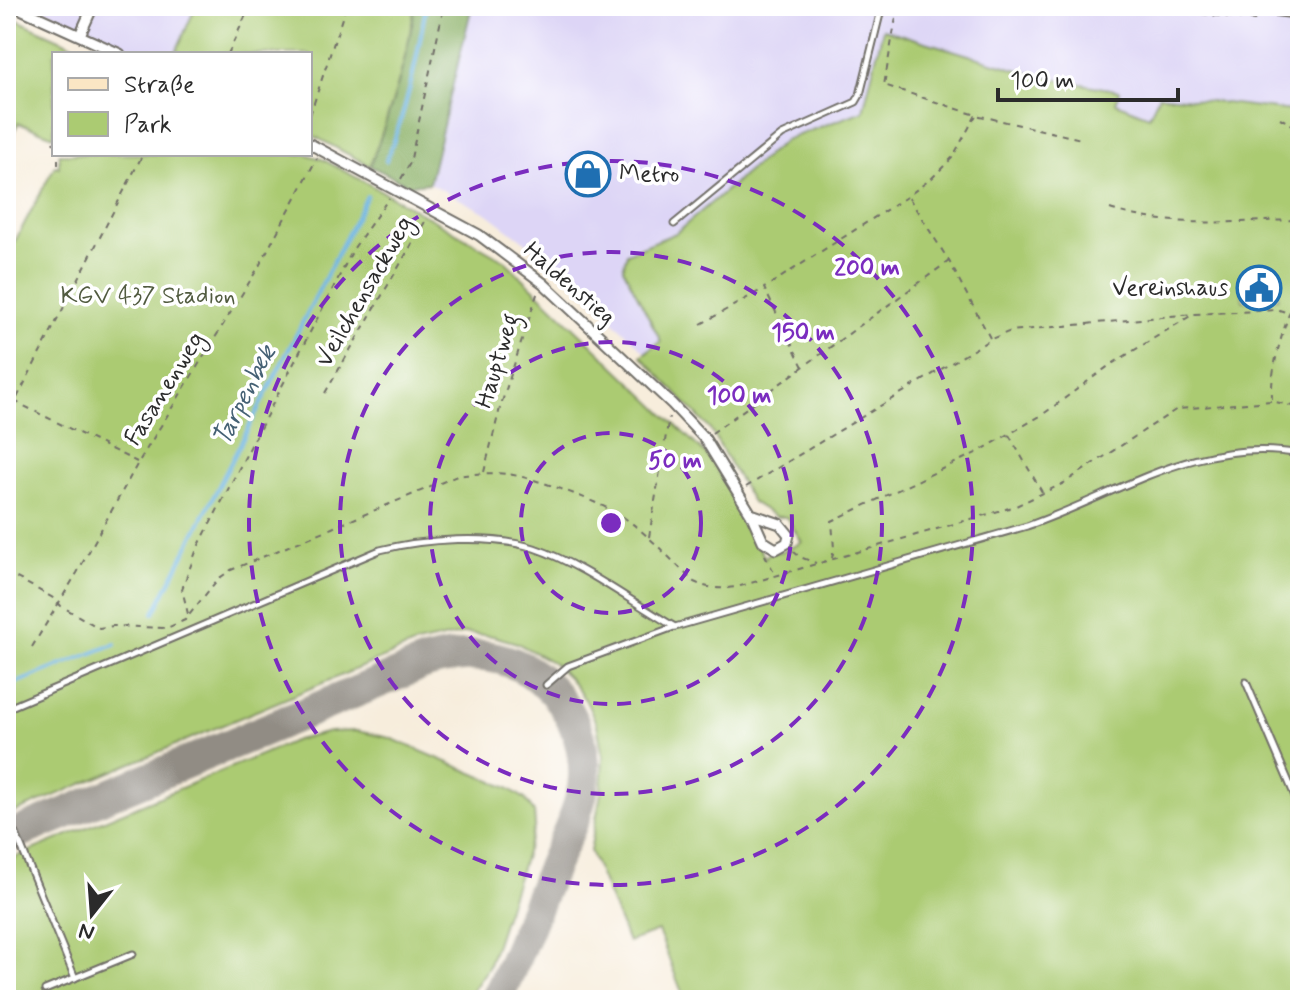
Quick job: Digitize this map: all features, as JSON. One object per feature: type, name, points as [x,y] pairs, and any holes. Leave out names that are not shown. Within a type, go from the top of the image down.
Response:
[{"type":"main road","points":[[1262,13],[1300,11]]},
{"type":"street","points":[[14,6],[116,52]]},
{"type":"street","points":[[80,35],[93,6]]},
{"type":"street","name":"Haldenstieg","points":[[312,145],[479,235],[543,283],[705,439],[751,514],[763,541]]},
{"type":"street","points":[[751,514],[780,524],[789,535],[787,543],[776,549],[763,541]]},
{"type":"lane","points":[[674,224],[782,135],[856,102],[882,6]]},
{"type":"lane","points":[[546,685],[568,666],[675,627],[1027,526],[1065,513],[1111,489],[1180,462],[1212,455],[1257,451],[1300,454]]},
{"type":"lane","points":[[6,709],[380,550],[428,540],[505,542],[533,548],[562,560],[675,627]]},
{"type":"lane","points":[[1246,682],[1300,808]]},
{"type":"lane","points":[[16,834],[75,978]]},
{"type":"lane","points":[[45,990],[133,954]]},
{"type":"path","points":[[229,52],[250,6]]},
{"type":"path","points":[[312,109],[346,6]]},
{"type":"path","points":[[6,572],[103,628],[167,628],[189,615],[182,589],[197,549],[354,248],[396,189],[410,163],[444,6]]},
{"type":"path","points":[[898,6],[884,85],[976,115],[1081,139]]},
{"type":"path","points":[[1130,6],[1262,13]]},
{"type":"path","points":[[701,324],[764,288],[908,196],[952,158],[976,115]]},
{"type":"path","points":[[1280,118],[1300,129]]},
{"type":"path","name":"Fasanenweg","points":[[32,647],[138,463],[258,268],[321,150]]},
{"type":"path","points":[[58,156],[58,165]]},
{"type":"path","points":[[6,419],[142,156]]},
{"type":"path","points":[[908,196],[949,261],[991,339]]},
{"type":"path","name":"Veilchensackweg","points":[[325,393],[433,208]]},
{"type":"path","points":[[1110,209],[1171,223],[1300,220]]},
{"type":"path","points":[[705,439],[949,261]]},
{"type":"path","points":[[1272,401],[1271,385],[1288,312],[1300,280]]},
{"type":"path","name":"Hauptweg","points":[[484,473],[534,300],[543,283]]},
{"type":"path","points":[[764,288],[803,367]]},
{"type":"path","points":[[738,492],[991,339],[1011,331],[1193,314],[1279,310],[1300,316]]},
{"type":"path","points":[[832,559],[832,521],[978,452],[1042,415],[1110,365],[1193,314]]},
{"type":"path","points":[[14,401],[138,463]]},
{"type":"path","points":[[763,541],[764,552],[775,575],[1016,506],[1089,468],[1177,409],[1272,401],[1300,408]]},
{"type":"path","points":[[649,539],[672,404]]},
{"type":"path","points":[[1009,434],[1043,493]]},
{"type":"path","points":[[787,543],[795,554],[817,563]]},
{"type":"shaded area","points":[[36,6],[196,6],[176,52],[135,52]]},
{"type":"shaded area","name":"Metro","points":[[472,6],[1300,6],[1300,112],[1159,95],[1150,116],[1115,103],[1119,91],[1038,76],[863,111],[785,140],[676,233],[627,253],[623,268],[662,341],[646,353],[562,270],[488,214],[429,183]]},
{"type":"green space","points":[[196,6],[415,6],[397,87],[370,166],[312,135],[312,52],[176,52]]},
{"type":"green space","points":[[415,6],[472,6],[429,183],[409,185],[370,166],[397,87]]},
{"type":"green space","points":[[6,15],[89,52],[52,52],[52,135],[18,123],[6,152]]},
{"type":"green space","name":"KGV 437 Stadion","points":[[883,29],[1038,76],[1120,91],[1116,103],[1149,116],[1159,95],[1300,112],[1300,1000],[685,1000],[658,931],[628,942],[590,851],[601,793],[603,756],[597,725],[586,701],[552,662],[517,643],[493,636],[466,633],[416,644],[6,816],[6,258],[55,166],[59,167],[59,156],[312,156],[389,195],[504,260],[712,460],[765,558],[769,553],[784,551],[802,542],[786,517],[776,517],[752,502],[710,429],[641,356],[661,341],[623,268],[627,253],[676,233],[785,140],[863,111]],"holes":[[[1275,265],[1278,298],[1243,301],[1241,279],[1249,278],[1249,273],[1263,266]]]},
{"type":"green space","points":[[357,731],[390,738],[508,788],[525,799],[534,812],[535,825],[488,968],[466,1000],[6,1000],[6,861],[296,740],[330,732]]},
{"type":"waterway","name":"Tarpenbek","points":[[386,161],[406,104],[426,6]]},
{"type":"waterway","name":"Tarpenbek","points":[[154,613],[367,196]]},
{"type":"waterway","points":[[6,687],[115,644]]},
{"type":"taxiway","points":[[6,838],[425,663],[471,655],[514,663],[541,680],[560,700],[579,737],[584,778],[571,825],[496,1000]]},
{"type":"place","name":"Metro","points":[[588,174]]},
{"type":"place","name":"Vereinshaus","points":[[1259,288]]}]
